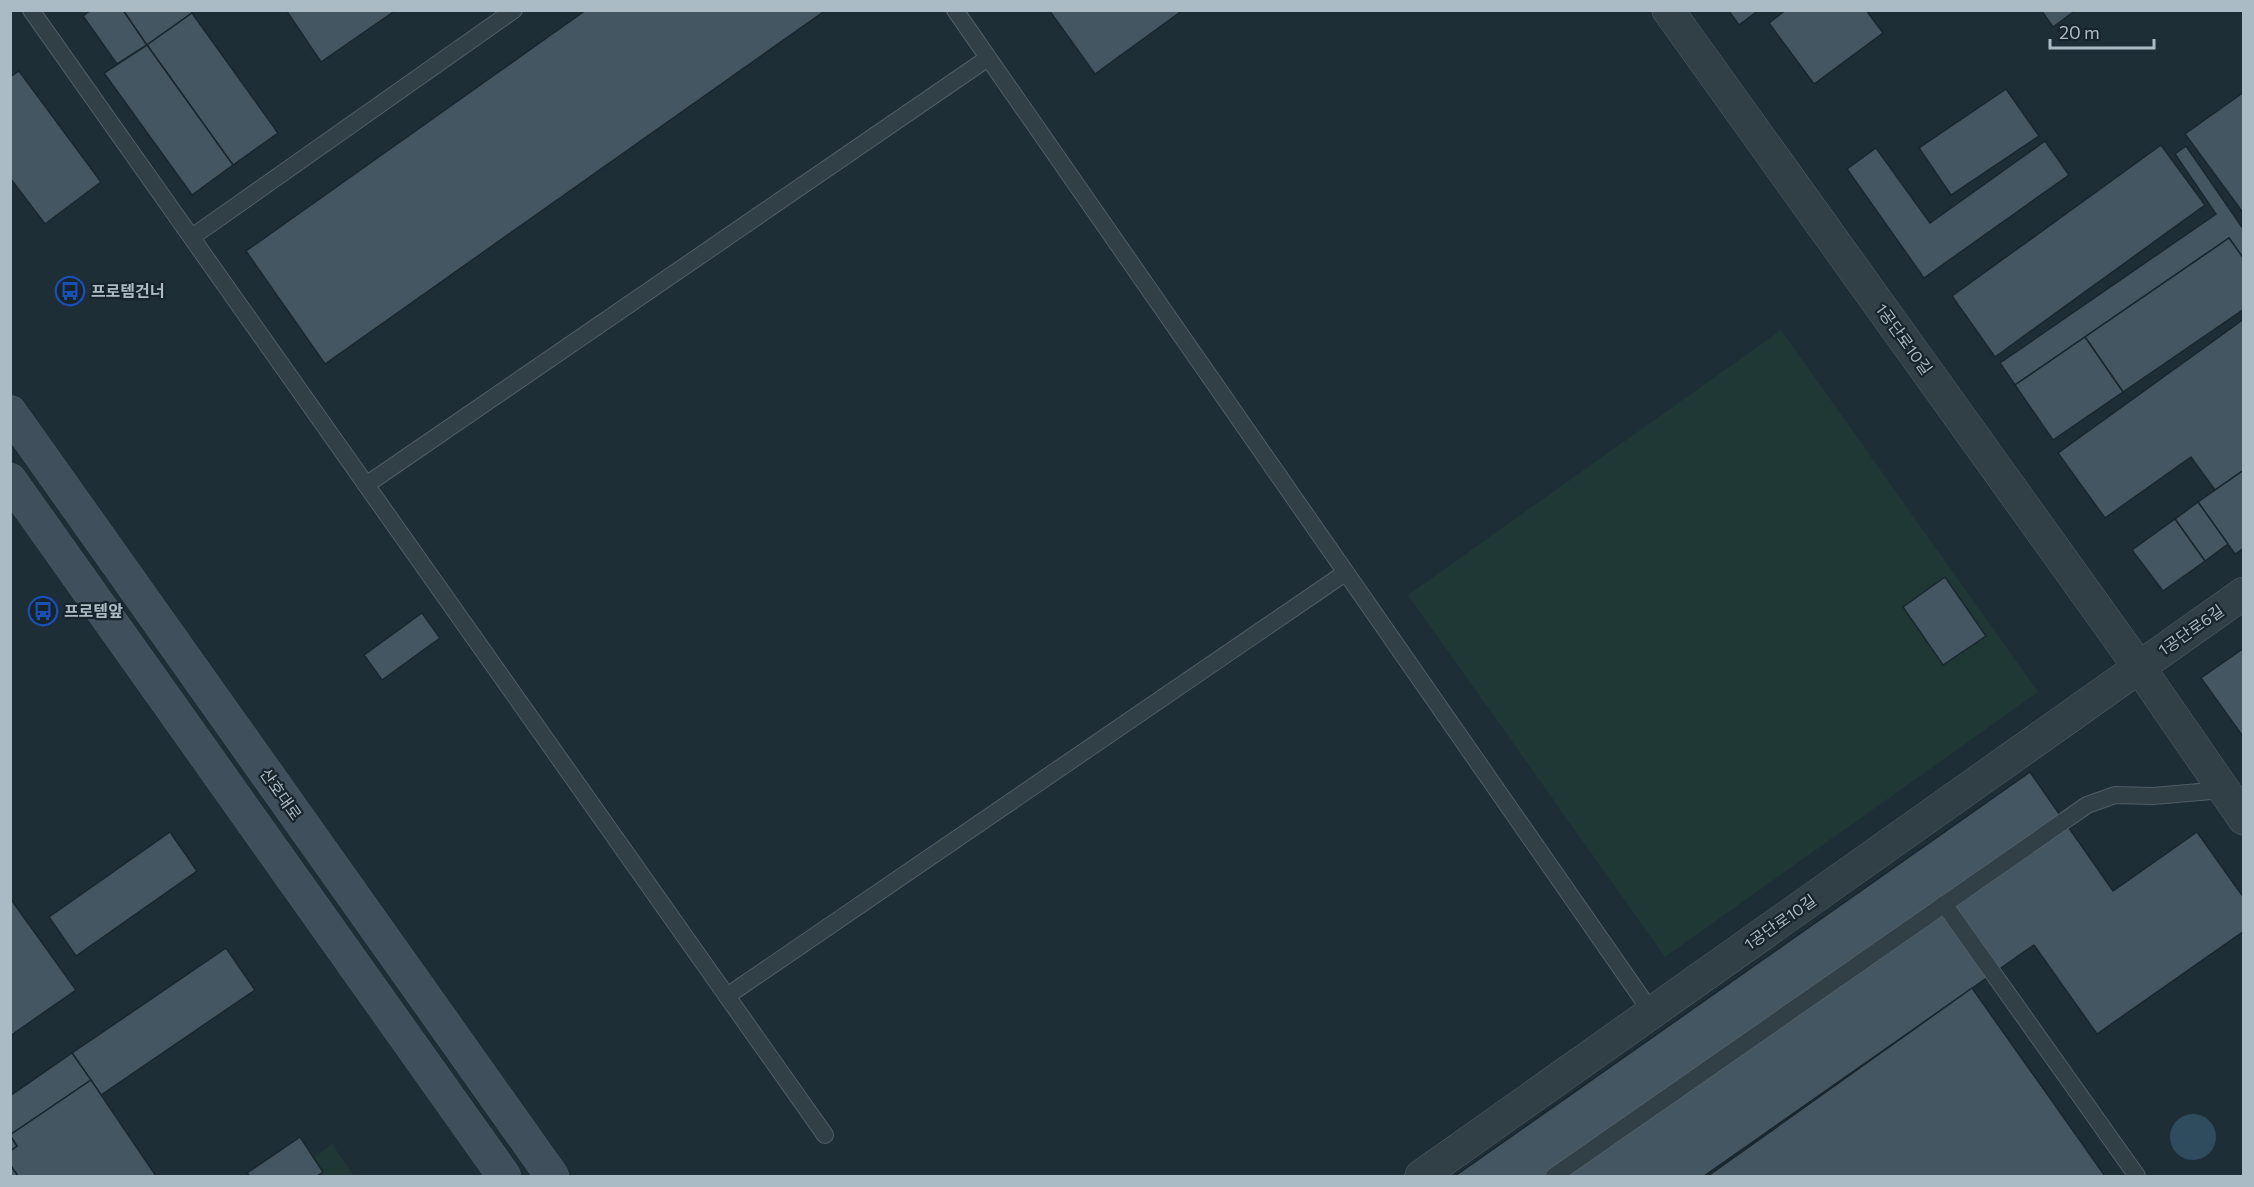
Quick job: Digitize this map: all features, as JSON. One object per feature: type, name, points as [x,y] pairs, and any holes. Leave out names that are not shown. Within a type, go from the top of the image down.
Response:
[{"type":"main road","name":"산호대로","points":[[10,412],[552,1176]]},
{"type":"main road","points":[[10,480],[504,1176]]},
{"type":"street","name":"1공단로10길","points":[[1668,10],[2139,667],[2244,819]]},
{"type":"street","name":"1공단로6길","points":[[2139,667],[2244,593]]},
{"type":"street","name":"1공단로10길","points":[[1421,1176],[2139,667]]},
{"type":"lane","points":[[31,10],[825,1135]]},
{"type":"lane","points":[[192,237],[514,10]]},
{"type":"lane","points":[[955,10],[1652,1013]]},
{"type":"lane","points":[[366,485],[988,58]]},
{"type":"lane","points":[[727,996],[1345,573]]},
{"type":"lane","points":[[1554,1176],[2087,805],[2115,795],[2153,796],[2223,790]]},
{"type":"lane","points":[[1944,904],[2137,1176]]},
{"type":"green space","points":[[1781,330],[2038,692],[1665,957],[1408,595]]},
{"type":"green space","points":[[332,1144],[354,1176],[317,1176],[323,1172],[314,1157]]},
{"type":"water","points":[[2193,1114],[2209,1121],[2216,1137],[2209,1153],[2193,1160],[2177,1153],[2170,1137],[2177,1121]]},
{"type":"building","points":[[91,10],[123,10],[147,45],[117,64],[83,16]]},
{"type":"building","points":[[123,10],[191,10],[192,13],[147,45]]},
{"type":"building","points":[[286,10],[396,10],[321,62]]},
{"type":"building","points":[[586,10],[826,10],[325,364],[246,251]]},
{"type":"building","points":[[1049,10],[1183,10],[1095,74]]},
{"type":"building","points":[[1728,10],[1759,10],[1739,25]]},
{"type":"building","points":[[1786,10],[1866,10],[1883,33],[1814,84],[1769,23]]},
{"type":"building","points":[[2041,10],[2076,10],[2053,27]]},
{"type":"building","points":[[192,13],[278,133],[233,165],[147,45]]},
{"type":"building","points":[[147,45],[233,165],[192,195],[104,73]]},
{"type":"building","points":[[19,71],[101,182],[45,224],[10,178],[10,77]]},
{"type":"building","points":[[2006,89],[2039,136],[1951,195],[1919,148]]},
{"type":"building","points":[[2244,92],[2244,214],[2185,134]]},
{"type":"building","points":[[2045,141],[2069,175],[1924,278],[1847,169],[1876,148],[1930,223]]},
{"type":"building","points":[[2161,145],[2205,205],[1995,357],[1952,296]]},
{"type":"building","points":[[2186,146],[2244,230],[2244,259],[2229,238],[2015,385],[2000,363],[2216,214],[2175,154]]},
{"type":"building","points":[[2229,238],[2244,259],[2244,309],[2123,392],[2085,337]]},
{"type":"building","points":[[2244,319],[2244,470],[2215,490],[2191,457],[2105,518],[2058,453]]},
{"type":"building","points":[[2085,337],[2123,392],[2053,440],[2015,385]]},
{"type":"building","points":[[2244,470],[2244,548],[2235,554],[2198,502]]},
{"type":"building","points":[[2198,502],[2228,544],[2205,561],[2175,519]]},
{"type":"building","points":[[2175,519],[2205,561],[2163,591],[2132,550]]},
{"type":"building","points":[[1945,577],[1986,636],[1943,665],[1903,607]]},
{"type":"building","points":[[422,613],[440,638],[382,680],[364,655]]},
{"type":"building","points":[[2244,648],[2244,738],[2201,678]]},
{"type":"building","points":[[2030,772],[2113,891],[2197,832],[2244,898],[2244,931],[2097,1034],[2034,945],[1704,1176],[1455,1176]]},
{"type":"building","points":[[170,832],[197,871],[76,956],[49,917]]},
{"type":"building","points":[[10,898],[76,990],[10,1036]]},
{"type":"building","points":[[226,948],[255,990],[101,1095],[72,1053]]},
{"type":"building","points":[[1972,988],[2105,1176],[1708,1176]]},
{"type":"building","points":[[72,1053],[91,1080],[10,1135],[10,1096]]},
{"type":"building","points":[[91,1080],[156,1176],[18,1176],[10,1165],[10,1151],[17,1146],[10,1135]]},
{"type":"building","points":[[10,1136],[17,1146],[10,1151]]},
{"type":"building","points":[[300,1137],[323,1172],[317,1176],[250,1176],[247,1173]]},
{"type":"building","points":[[10,1165],[18,1176],[10,1176]]},
{"type":"place","name":"프로템건너","points":[[70,291]]},
{"type":"place","name":"프로템앞","points":[[43,611]]}]
